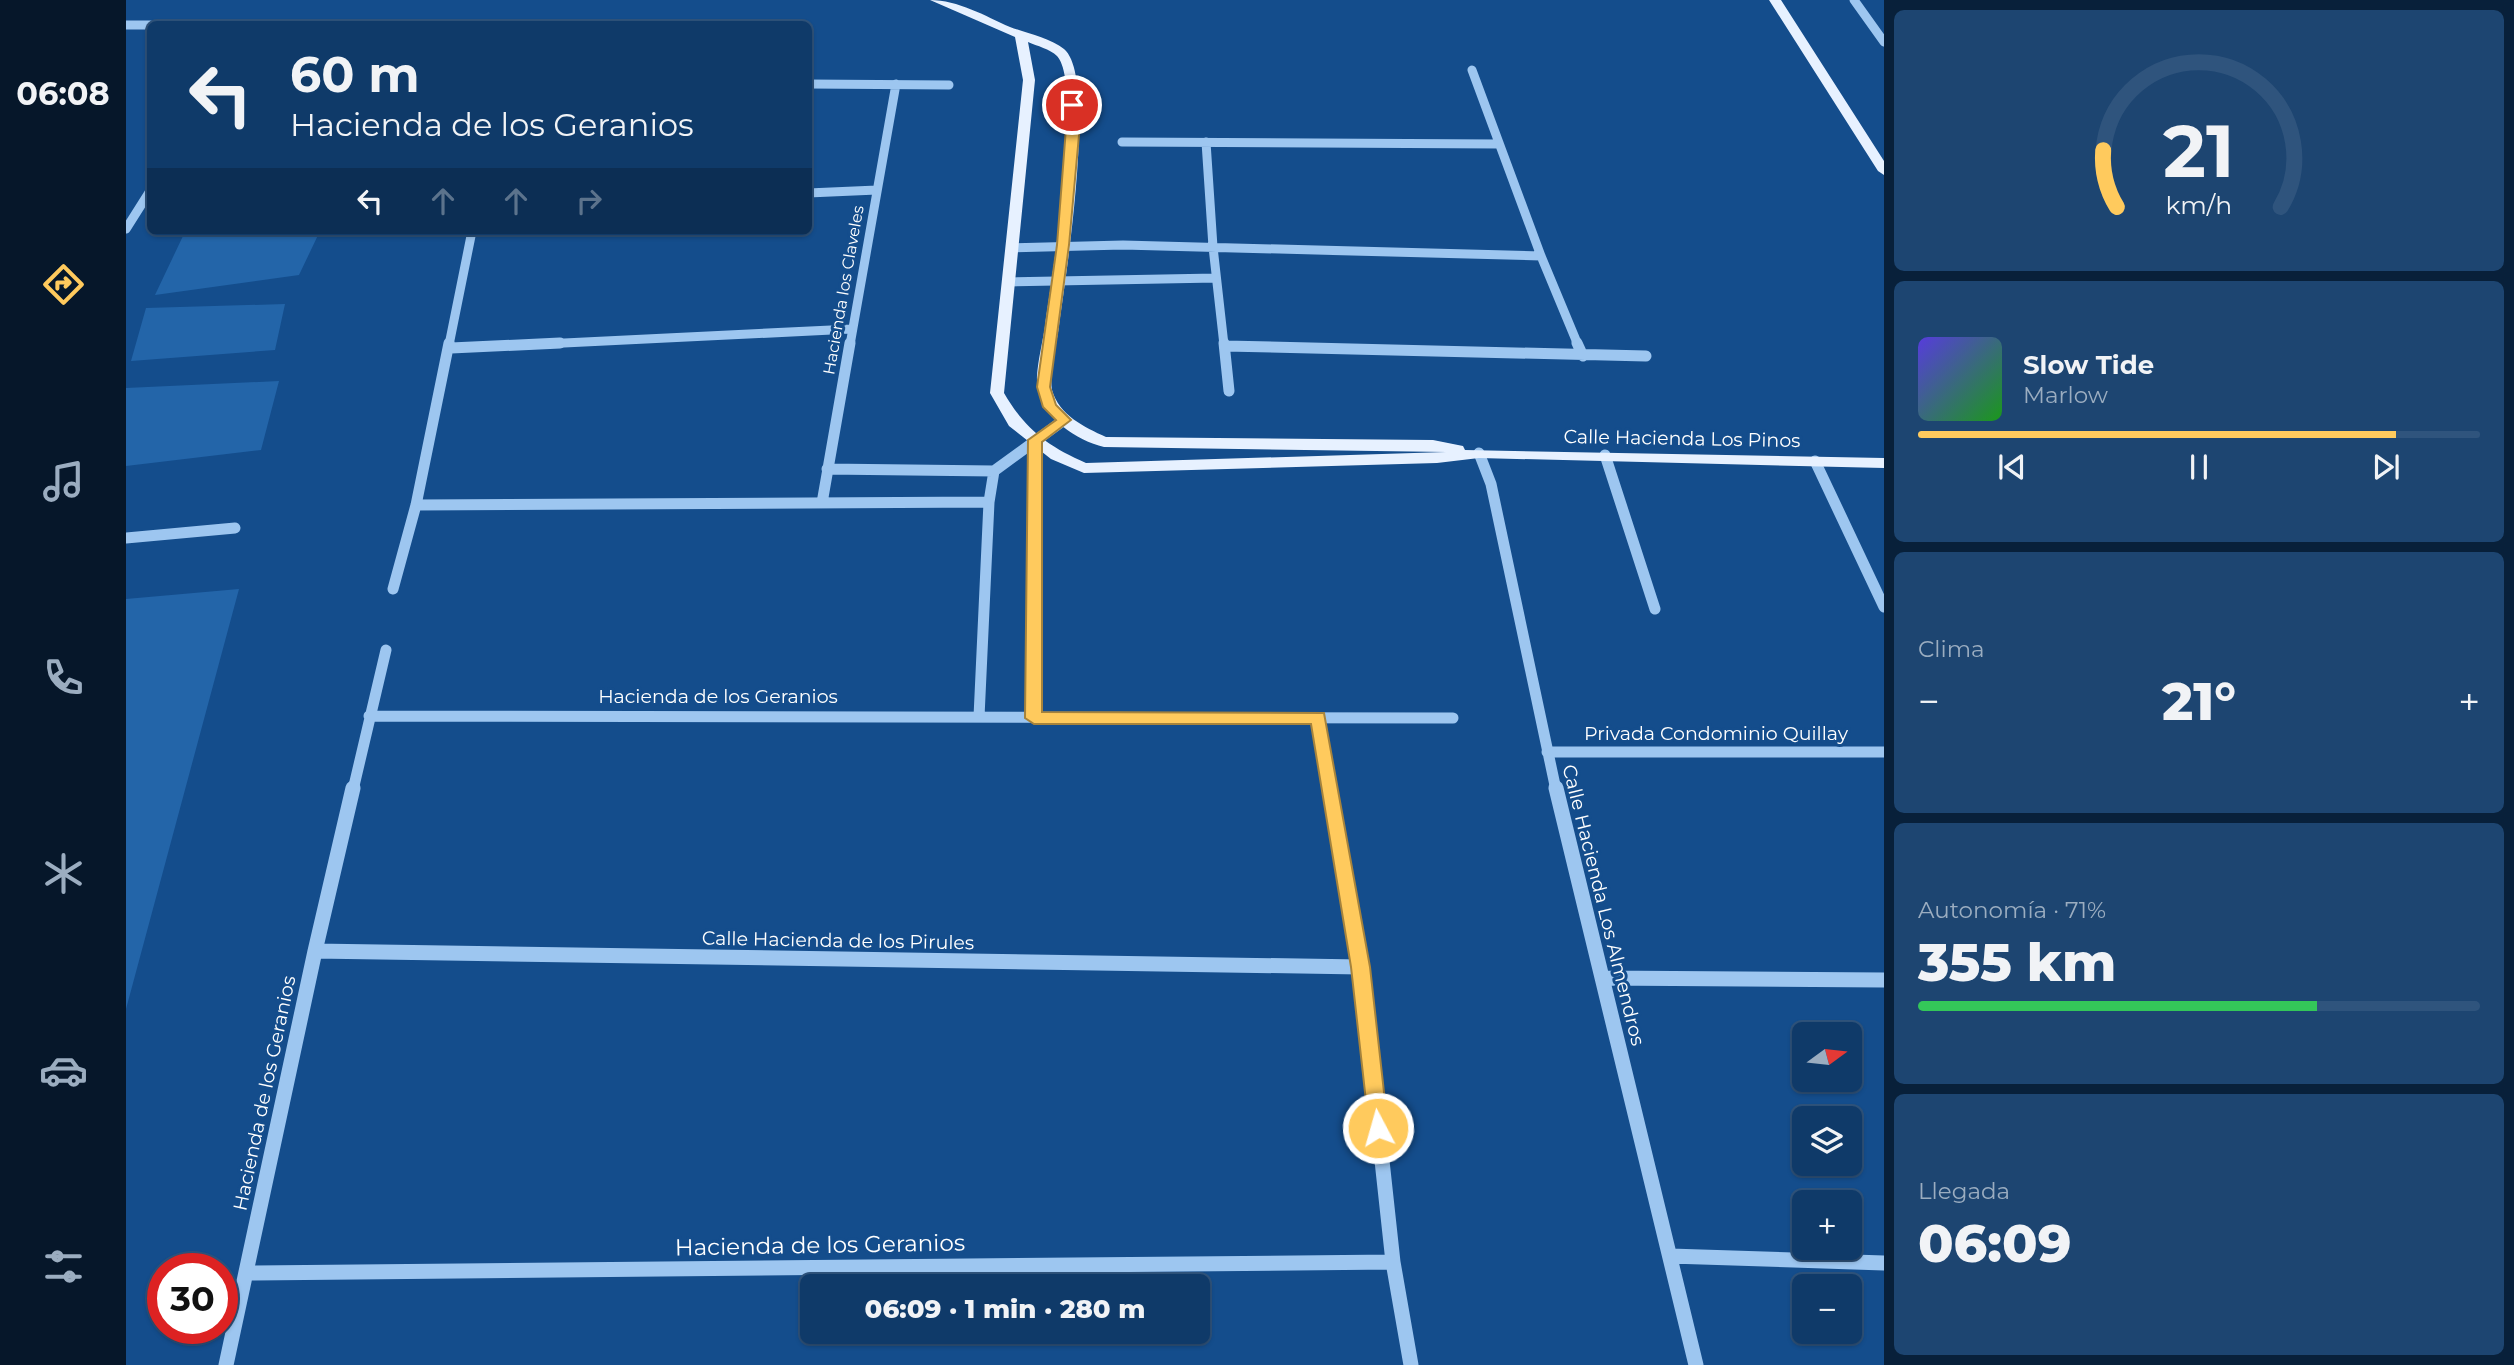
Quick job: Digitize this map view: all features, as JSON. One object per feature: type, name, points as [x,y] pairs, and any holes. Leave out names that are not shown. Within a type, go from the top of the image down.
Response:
[{"type":"main road","points":[[936,0],[1060,52],[1069,66],[1074,124],[1063,245],[1044,387],[1050,407],[1064,420],[1104,442],[1433,445],[1479,453]]},
{"type":"main road","points":[[1775,0],[1884,171]]},
{"type":"main road","points":[[1020,33],[1029,80],[997,393],[1014,423],[1056,456],[1084,468],[1437,458],[1479,453]]},
{"type":"main road","name":"Calle Hacienda Los Pinos","points":[[1479,453],[1884,463]]},
{"type":"street","points":[[1854,0],[1884,42]]},
{"type":"street","points":[[126,25],[147,25]]},
{"type":"street","points":[[1472,70],[1541,256],[1583,356]]},
{"type":"street","points":[[812,83],[949,85]]},
{"type":"street","name":"Hacienda los Claveles","points":[[822,503],[896,84]]},
{"type":"street","points":[[1122,142],[1499,144]]},
{"type":"street","points":[[1206,142],[1213,247],[1229,391]]},
{"type":"street","points":[[812,193],[877,190]]},
{"type":"street","points":[[126,229],[147,196]]},
{"type":"street","points":[[393,589],[416,505],[451,348],[471,235]]},
{"type":"street","points":[[1012,248],[1063,245],[1213,247],[1541,256]]},
{"type":"street","points":[[1008,282],[1216,278]]},
{"type":"street","points":[[451,348],[852,328]]},
{"type":"street","points":[[1225,346],[1646,356]]},
{"type":"street","points":[[827,469],[994,471],[1064,420]]},
{"type":"street","points":[[1034,718],[1035,440]]},
{"type":"street","name":"Calle Hacienda Los Almendros","points":[[1479,453],[1491,484],[1547,752],[1696,1365]]},
{"type":"street","points":[[1605,455],[1655,609]]},
{"type":"street","points":[[1815,461],[1884,607]]},
{"type":"street","points":[[979,717],[989,502],[994,471]]},
{"type":"street","points":[[416,505],[989,502]]},
{"type":"street","points":[[126,538],[235,528]]},
{"type":"street","name":"Hacienda de los Geranios","points":[[226,1365],[248,1273],[315,951],[386,650]]},
{"type":"street","name":"Hacienda de los Geranios","points":[[369,716],[1453,718]]},
{"type":"street","points":[[1318,718],[1361,967],[1393,1262],[1411,1365]]},
{"type":"street","name":"Privada Condominio Quillay","points":[[1547,752],[1884,752]]},
{"type":"street","name":"Calle Hacienda de los Pirules","points":[[315,951],[1361,967]]},
{"type":"street","points":[[1602,978],[1884,980]]},
{"type":"street","points":[[1670,1256],[1884,1263]]},
{"type":"street","name":"Hacienda de los Geranios","points":[[248,1273],[1393,1262]]},
{"type":"shaded area","points":[[318,235],[299,275],[155,295],[183,236]]},
{"type":"shaded area","points":[[285,304],[275,350],[131,361],[146,308]]},
{"type":"shaded area","points":[[279,381],[261,450],[126,466],[126,388]]},
{"type":"shaded area","points":[[239,589],[126,1009],[126,599]]},
{"type":"route","points":[[1072,105],[1074,124],[1063,245],[1044,387],[1050,407],[1064,420],[1035,440],[1034,718],[1318,718],[1361,967],[1378,1128]]}]
